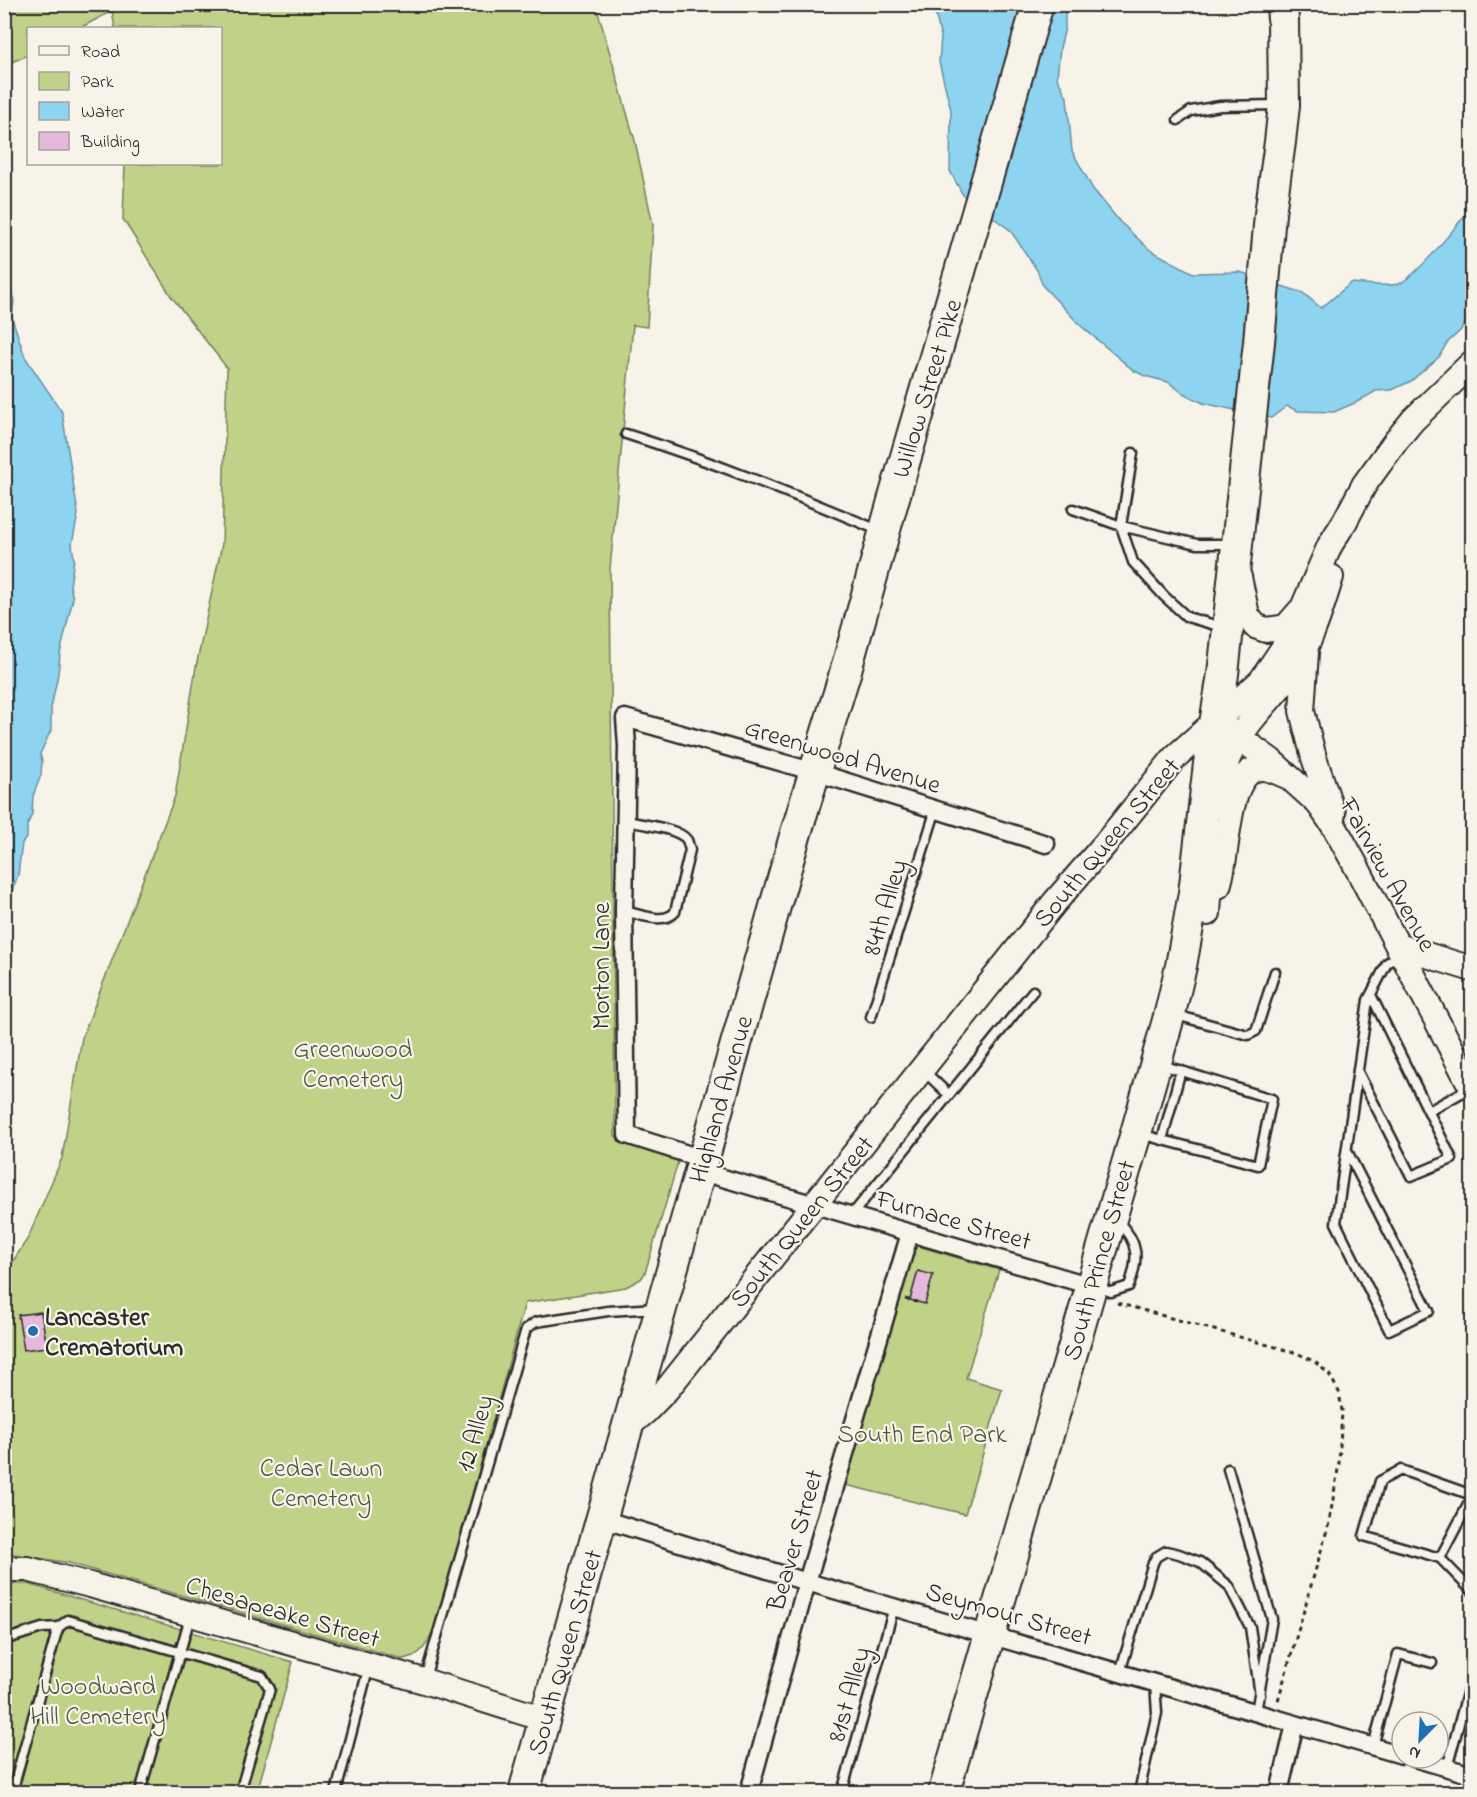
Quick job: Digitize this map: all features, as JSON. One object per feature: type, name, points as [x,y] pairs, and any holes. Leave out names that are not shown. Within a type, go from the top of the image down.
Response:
[{"type":"highway","name":"Willow Street Pike","points":[[815,772],[1038,4]]},
{"type":"highway","points":[[1228,729],[1228,629],[1259,342],[1270,214],[1284,105],[1281,4]]},
{"type":"highway","name":"South Prince Street","points":[[944,1792],[1111,1216],[1149,1136],[1169,1066],[1170,1013],[1194,893],[1210,755],[1228,729]]},
{"type":"highway","name":"Highland Avenue","points":[[627,1427],[815,772]]},
{"type":"highway","name":"South Queen Street","points":[[524,1792],[627,1427]]},
{"type":"main road","points":[[1208,912],[1221,780],[1228,759],[1228,729],[1290,638],[1330,545],[1364,485],[1395,442],[1432,400],[1473,363]]},
{"type":"main road","points":[[1228,729],[1293,670],[1320,613],[1345,522]]},
{"type":"main road","points":[[1236,544],[1240,582],[1247,615],[1255,626],[1266,630],[1286,627],[1304,607]]},
{"type":"main road","points":[[1308,642],[1302,711],[1314,758],[1341,839]]},
{"type":"main road","name":"Fairview Avenue","points":[[1228,729],[1292,778],[1318,803],[1341,839],[1472,1087]]},
{"type":"main road","name":"South Queen Street","points":[[627,1427],[668,1388],[1055,902],[1175,758],[1228,729]]},
{"type":"main road","points":[[1170,1013],[1189,973],[1221,879],[1232,803],[1242,781],[1249,772],[1260,768],[1292,778]]},
{"type":"main road","points":[[1400,950],[1473,969]]},
{"type":"main road","name":"Chesapeake Street","points":[[4,1569],[27,1569],[90,1585],[424,1681],[544,1719]]},
{"type":"street","name":"Greenwood Avenue","points":[[625,718],[815,772],[1046,844]]},
{"type":"street","name":"Morton Lane","points":[[625,718],[627,746],[624,911],[627,1135],[701,1165]]},
{"type":"street","name":"Furnace Street","points":[[701,1165],[814,1205],[1091,1286]]},
{"type":"street","name":"Beaver Street","points":[[749,1792],[807,1582],[910,1233]]},
{"type":"street","name":"Seymour Street","points":[[602,1519],[807,1582],[990,1633],[1390,1751]]},
{"type":"street","points":[[1278,1792],[1295,1724]]},
{"type":"street","points":[[1450,1769],[1473,1775]]},
{"type":"lane","points":[[1178,120],[1191,111],[1220,106],[1284,105]]},
{"type":"lane","points":[[626,434],[762,482],[884,532]]},
{"type":"lane","points":[[1133,453],[1121,526],[1133,562],[1187,617],[1228,629]]},
{"type":"lane","points":[[1073,509],[1121,526],[1197,544],[1236,544]]},
{"type":"lane","name":"84th Alley","points":[[871,1017],[936,809]]},
{"type":"lane","points":[[624,911],[665,919],[672,916],[675,912],[690,850],[682,835],[626,820]]},
{"type":"lane","points":[[1347,1151],[1429,1311],[1389,1330],[1336,1223],[1368,1000],[1387,963],[1400,950]]},
{"type":"lane","points":[[1170,1013],[1248,1035],[1257,1031],[1275,972]]},
{"type":"lane","points":[[851,1216],[1033,991]]},
{"type":"lane","points":[[1358,1072],[1411,1176],[1452,1159],[1371,995]]},
{"type":"lane","points":[[1149,1136],[1258,1165],[1272,1099],[1169,1066]]},
{"type":"lane","points":[[922,1070],[949,1095]]},
{"type":"lane","points":[[1429,1111],[1472,1087]]},
{"type":"lane","name":"12 Alley","points":[[424,1681],[526,1329],[536,1322],[608,1311],[661,1307]]},
{"type":"lane","points":[[1228,1469],[1272,1619],[1256,1713]]},
{"type":"lane","points":[[1440,1558],[1473,1496],[1401,1470],[1380,1480],[1364,1536],[1440,1558],[1473,1591]]},
{"type":"lane","points":[[1120,1672],[1154,1563],[1161,1553],[1166,1551],[1200,1562],[1229,1586],[1250,1627],[1260,1695]]},
{"type":"lane","name":"81st Alley","points":[[842,1792],[894,1607]]},
{"type":"lane","points":[[140,1792],[191,1614]]},
{"type":"lane","points":[[4,1640],[42,1628],[59,1627],[69,1620],[262,1676],[270,1689],[240,1792]]},
{"type":"lane","points":[[12,1792],[59,1627]]},
{"type":"lane","points":[[1373,1746],[1398,1654],[1432,1664]]},
{"type":"lane","points":[[336,1792],[369,1665]]},
{"type":"lane","points":[[1450,1757],[1473,1676]]},
{"type":"lane","points":[[1139,1792],[1157,1713],[1155,1682]]},
{"type":"path","points":[[1091,1286],[1116,1303],[1297,1353],[1315,1362],[1329,1374],[1339,1392],[1342,1411],[1339,1463],[1329,1522],[1273,1717]]},
{"type":"path","points":[[901,1297],[917,1302]]},
{"type":"green space","name":"Greenwood Cemetery","points":[[5,5],[596,5],[635,141],[653,225],[647,327],[633,325],[610,569],[615,1136],[679,1159],[645,1273],[641,1279],[626,1287],[525,1303],[439,1617],[422,1650],[410,1657],[402,1659],[69,1563],[5,1554],[4,1275],[28,1238],[62,1158],[82,1038],[175,796],[196,667],[222,544],[227,368],[171,296],[123,219],[125,165],[222,165],[222,27],[115,27],[112,11],[82,27],[27,27],[27,55],[5,65]]},
{"type":"green space","name":"South End Park","points":[[911,1244],[999,1270],[966,1378],[1002,1389],[965,1514],[841,1484]]},
{"type":"green space","name":"Woodward Hill Cemetery","points":[[4,1584],[28,1584],[293,1662],[257,1792],[5,1792]]},
{"type":"water","points":[[933,5],[1065,5],[1065,28],[1057,78],[1067,97],[1072,151],[1093,189],[1120,222],[1150,250],[1193,273],[1240,272],[1303,293],[1321,308],[1351,283],[1387,285],[1398,284],[1406,280],[1437,249],[1472,206],[1472,313],[1460,331],[1447,343],[1439,357],[1411,381],[1392,390],[1376,391],[1334,412],[1298,411],[1287,406],[1271,418],[1203,403],[1168,382],[1133,370],[1081,326],[1043,286],[1037,270],[1010,230],[963,195],[950,171],[951,110],[939,62],[941,37]]},
{"type":"water","points":[[5,277],[14,301],[12,318],[25,357],[62,412],[78,514],[72,544],[74,559],[70,586],[73,598],[51,708],[51,730],[40,754],[41,775],[33,796],[27,837],[22,843],[18,875],[5,916]]},
{"type":"building","points":[[918,1271],[933,1275],[925,1304],[910,1300]]},
{"type":"building","name":"Lancaster Crematorium","points":[[41,1312],[47,1347],[24,1350],[18,1315]]},
{"type":"place","name":"Lancaster Crematorium","points":[[33,1331]]},
{"type":"park label","name":"Cedar Lawn Cemetery","points":[[321,1482]]}]
